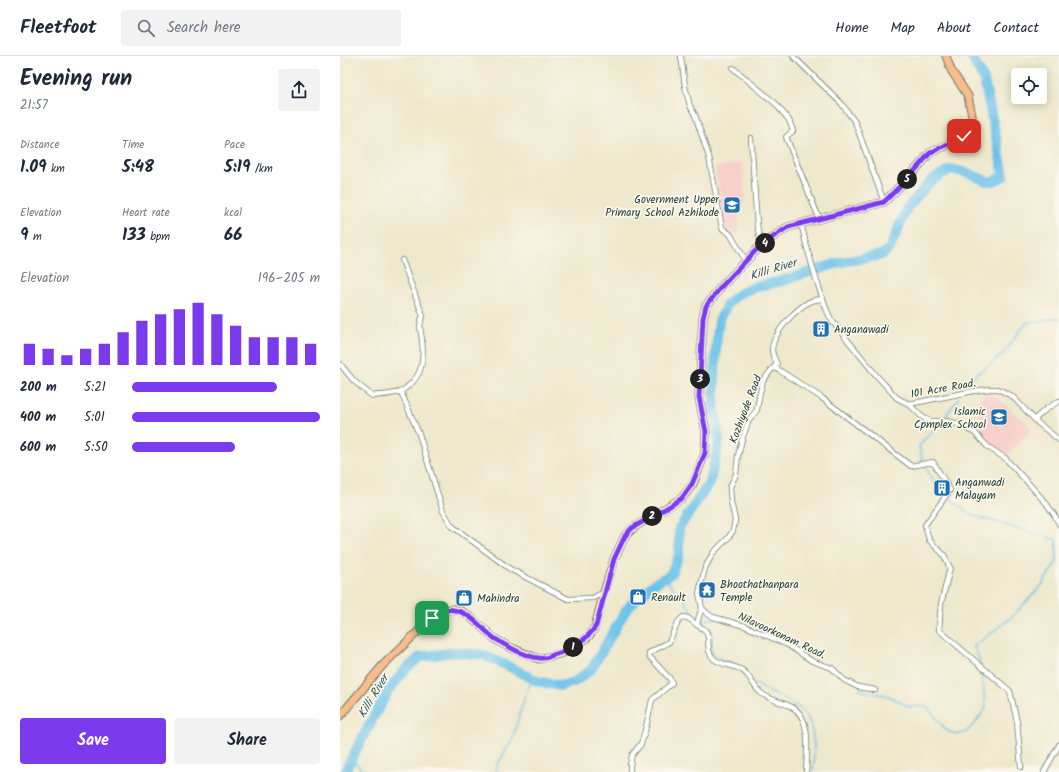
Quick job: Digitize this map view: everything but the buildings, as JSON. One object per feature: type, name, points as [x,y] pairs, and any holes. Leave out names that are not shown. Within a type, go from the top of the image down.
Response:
[{"type":"main road","points":[[340,716],[383,665],[432,618],[444,611],[452,609],[461,611],[469,616],[495,639],[514,649],[539,659],[563,653],[589,636],[596,626],[614,559],[625,536],[632,528],[682,498],[692,484],[705,453],[706,432],[699,397],[703,318],[706,306],[721,287],[761,245],[788,227],[884,202],[911,175],[930,153],[964,136],[971,128],[972,116],[968,96],[951,70],[946,56]]},
{"type":"street","points":[[681,56],[684,86],[709,157],[722,228],[730,234],[746,261]]},
{"type":"street","points":[[793,56],[841,103],[855,122],[884,202]]},
{"type":"street","points":[[733,68],[775,103],[789,120],[793,131],[786,137],[819,218]]},
{"type":"street","points":[[751,138],[757,225],[761,245]]},
{"type":"street","name":"101 Acre Road.","points":[[801,223],[817,282],[832,321],[897,398],[909,404],[974,391],[998,389],[1012,396],[1034,419],[1059,440]]},
{"type":"street","points":[[340,364],[354,381],[372,396],[401,392],[414,382],[419,375],[423,359],[420,322],[423,316],[402,260]]},
{"type":"street","name":"Kozhiyode Road","points":[[698,625],[702,608],[700,593],[705,568],[713,553],[731,535],[733,529],[734,520],[730,502],[730,487],[736,474],[742,439],[749,420],[756,410],[763,381],[777,364],[772,354],[772,347],[776,337],[791,316],[811,301],[823,299]]},
{"type":"street","points":[[774,367],[822,398],[911,466],[933,462],[950,490],[924,525],[929,540],[944,555],[950,568],[942,604],[940,630],[1010,691],[1017,722],[1021,767]]},
{"type":"street","points":[[401,392],[418,434],[443,511],[452,526],[510,569],[568,599],[593,598],[604,592]]},
{"type":"street","points":[[1034,419],[1059,401]]},
{"type":"street","points":[[909,404],[920,415],[928,420],[937,422],[946,421],[958,424],[975,433],[986,444],[1005,458],[1046,503],[1059,524]]},
{"type":"street","name":"Nilavoorkonam Road.","points":[[702,608],[713,617],[745,626],[788,645],[804,656],[832,668],[844,680],[858,688],[875,690]]},
{"type":"street","points":[[630,772],[632,755],[641,744],[652,700],[672,683],[649,656],[650,653],[669,642],[678,622],[683,617],[688,618],[705,630],[707,634],[708,652],[712,657],[719,662],[743,671],[762,694],[792,707],[803,717],[807,733],[806,772]]},
{"type":"street","points":[[1044,772],[1059,746]]},
{"type":"shaded area","name":"Government Upper Primary School Azhikode","points":[[743,163],[745,197],[740,213],[738,232],[734,234],[723,227],[716,167]]},
{"type":"shaded area","name":"Islamic Cpmplex School","points":[[988,390],[1032,428],[1006,457],[992,445],[987,444],[977,433],[986,424],[973,409]]},
{"type":"waterway","name":"Killi River","points":[[345,772],[388,691],[405,670],[420,657],[456,652],[483,655],[537,681],[561,686],[574,682],[591,670],[626,610],[638,597],[657,582],[671,574],[679,554],[679,528],[710,482],[719,442],[714,403],[716,346],[719,321],[728,303],[740,293],[755,287],[782,281],[841,262],[882,255],[890,248],[907,208],[932,180],[951,169],[968,173],[987,181],[994,181],[1004,176],[984,80],[971,56]]},
{"type":"waterway","points":[[966,389],[974,376],[1003,354],[1026,323],[1054,318],[1059,319]]},
{"type":"waterway","points":[[946,415],[959,398]]},
{"type":"waterway","points":[[923,462],[919,446],[936,427]]},
{"type":"waterway","points":[[924,465],[941,493],[944,495]]},
{"type":"waterway","points":[[948,496],[959,506],[975,516],[1056,540],[1057,561],[1042,585],[1010,619],[974,646],[980,662]]},
{"type":"waterway","points":[[664,578],[686,601],[687,605],[697,617]]},
{"type":"waterway","points":[[701,618],[715,620]]},
{"type":"waterway","points":[[699,619],[711,629],[712,653],[718,658],[736,665]]},
{"type":"waterway","points":[[787,647],[807,660]]},
{"type":"waterway","points":[[859,689],[891,697],[911,707],[926,707],[947,730],[957,734],[964,733],[970,729],[986,708],[981,668]]},
{"type":"waterway","points":[[497,772],[496,767],[512,740],[526,693],[533,678]]},
{"type":"waterway","points":[[756,684],[787,700],[803,711],[808,719],[813,736],[813,772]]},
{"type":"waterway","points":[[351,758],[364,772]]},
{"type":"waterway","points":[[1039,772],[1047,763]]},
{"type":"place","name":"Government Upper Primary School Azhikode","points":[[732,205]]},
{"type":"place","name":"Anganawadi","points":[[821,329]]},
{"type":"place","name":"Islamic Cpmplex School","points":[[999,417]]},
{"type":"place","name":"Anganwadi Malayam","points":[[942,488]]},
{"type":"place","name":"Bhoothathanpara Temple","points":[[707,590]]},
{"type":"place","name":"Renault","points":[[638,597]]},
{"type":"place","name":"Mahindra","points":[[464,598]]},
{"type":"route","points":[[432,618],[444,611],[452,609],[461,611],[469,616],[495,639],[539,659],[563,653],[589,636],[596,626],[614,559],[625,536],[632,528],[682,498],[690,488],[705,453],[706,432],[699,397],[703,318],[706,306],[721,287],[761,245],[788,227],[884,202],[911,175],[930,153],[964,136]]}]
